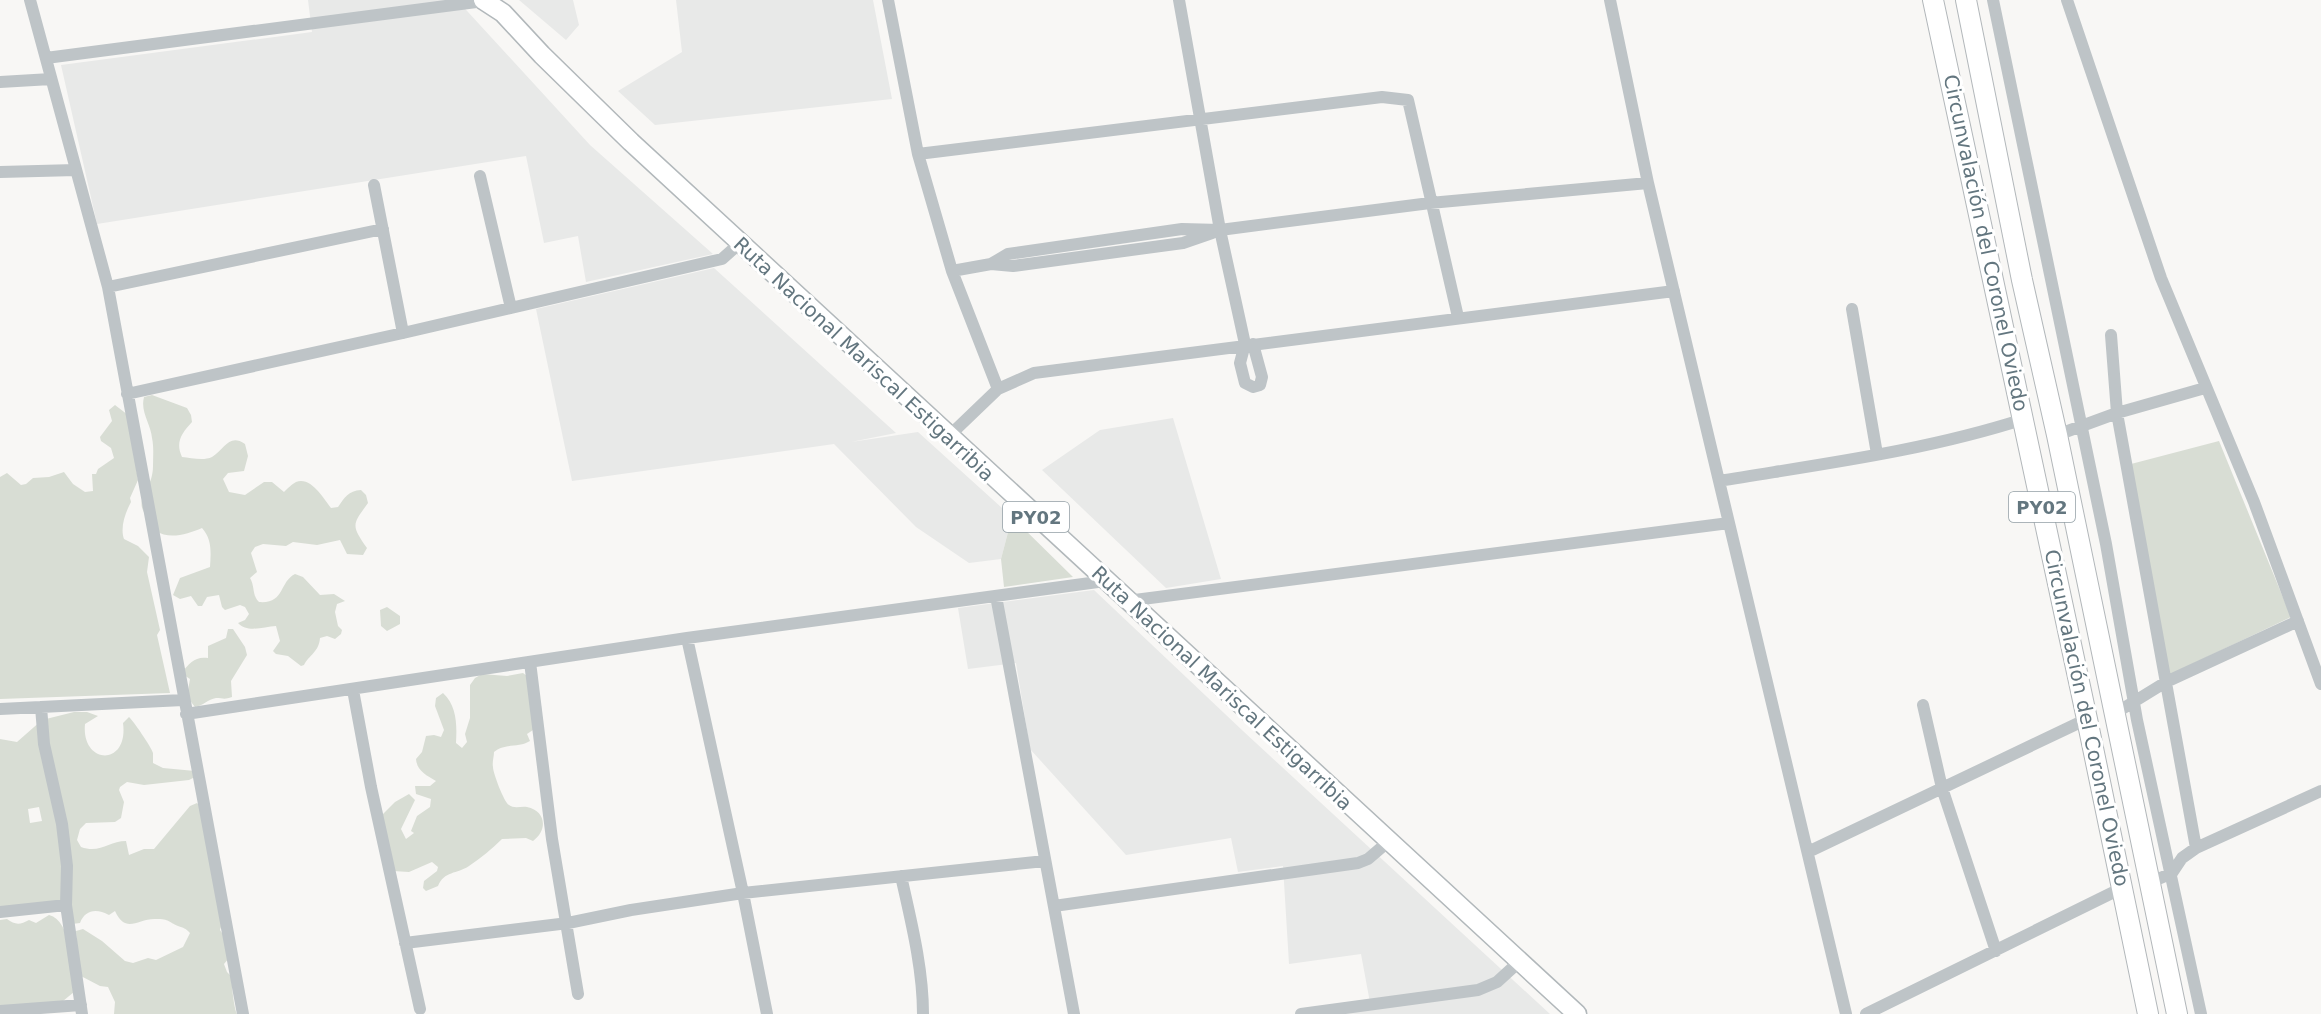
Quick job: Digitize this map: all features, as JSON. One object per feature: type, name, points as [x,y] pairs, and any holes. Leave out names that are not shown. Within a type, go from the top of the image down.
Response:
[{"type":"highway","name":"Circunvalación del Coronel Oviedo","points":[[1933,0],[2024,420],[2148,1014]]},
{"type":"highway","name":"Circunvalación del Coronel Oviedo","points":[[1966,0],[2022,280],[2057,435],[2177,1014]]},
{"type":"main road","name":"Ruta Nacional Mariscal Estigarribia","points":[[484,0],[500,4],[542,55],[631,142],[1577,1014]]},
{"type":"street","points":[[30,0],[108,287],[243,1014]]},
{"type":"street","points":[[46,58],[484,0]]},
{"type":"street","points":[[888,0],[918,154],[952,272],[998,389]]},
{"type":"street","points":[[1179,0],[1220,230],[1249,344]]},
{"type":"street","points":[[1610,0],[1648,183],[1846,1014]]},
{"type":"street","points":[[1993,0],[2081,426],[2134,701],[2201,1014]]},
{"type":"street","points":[[2067,0],[2161,278],[2254,502],[2321,684]]},
{"type":"street","points":[[0,82],[51,79]]},
{"type":"street","points":[[918,154],[1382,97],[1408,100],[1458,317]]},
{"type":"street","points":[[0,172],[76,170]]},
{"type":"street","points":[[480,176],[511,308]]},
{"type":"street","points":[[952,272],[991,264],[1013,266],[1184,243],[1220,230],[1430,203],[1648,183]]},
{"type":"street","points":[[374,185],[403,333]]},
{"type":"street","points":[[108,287],[383,230]]},
{"type":"street","points":[[127,394],[722,259],[740,243]]},
{"type":"street","points":[[949,436],[998,389],[1034,373],[1674,291]]},
{"type":"street","points":[[1852,309],[1877,454]]},
{"type":"street","points":[[2111,335],[2117,413],[2196,848]]},
{"type":"street","points":[[2057,435],[2117,413],[2205,388]]},
{"type":"street","points":[[1719,481],[1877,454],[1990,430],[2024,420]]},
{"type":"street","points":[[1127,601],[1729,523]]},
{"type":"street","points":[[186,714],[687,638],[1105,580]]},
{"type":"street","points":[[996,596],[1074,1014]]},
{"type":"street","points":[[2114,714],[2166,682],[2298,621]]},
{"type":"street","points":[[687,638],[743,893],[766,1014]]},
{"type":"street","points":[[530,662],[552,839],[568,923],[578,994]]},
{"type":"street","points":[[353,690],[371,787],[420,1009]]},
{"type":"street","points":[[0,709],[183,700]]},
{"type":"street","points":[[1923,705],[1942,788],[1996,951]]},
{"type":"street","points":[[0,1011],[82,1010],[66,905],[66,866],[62,824],[44,744],[41,707]]},
{"type":"street","points":[[1808,852],[2087,719]]},
{"type":"street","points":[[2149,883],[2172,873],[2182,858],[2196,848],[2321,791]]},
{"type":"street","points":[[1053,906],[1358,863],[1368,859],[1389,841]]},
{"type":"street","points":[[405,943],[568,923],[631,910],[743,893],[1045,861]]},
{"type":"street","points":[[901,876],[917,956],[923,995],[923,1014]]},
{"type":"street","points":[[1866,1014],[2122,888]]},
{"type":"street","points":[[0,912],[66,905]]},
{"type":"street","points":[[1301,1014],[1478,990],[1497,982],[1520,961]]},
{"type":"shaded area","points":[[308,0],[457,0],[590,145],[713,254],[586,282],[578,236],[544,243],[526,156],[97,224],[61,65],[312,32]]},
{"type":"shaded area","points":[[519,0],[573,0],[579,25],[566,40]]},
{"type":"shaded area","points":[[676,0],[873,0],[892,99],[655,125],[618,91],[682,52]]},
{"type":"shaded area","points":[[714,268],[896,433],[851,442],[918,432],[1012,517],[1001,559],[969,563],[916,527],[834,444],[572,481],[536,309]]},
{"type":"shaded area","points":[[152,395],[187,408],[191,415],[192,422],[179,442],[182,457],[209,458],[231,441],[240,441],[245,444],[248,456],[244,471],[228,473],[223,479],[229,492],[245,495],[264,482],[272,482],[284,492],[294,483],[302,481],[317,489],[331,508],[338,507],[350,493],[361,490],[366,495],[368,503],[356,521],[358,534],[367,548],[363,555],[347,554],[340,540],[317,545],[293,542],[286,546],[263,544],[255,547],[251,553],[257,572],[250,578],[255,597],[259,602],[273,600],[295,574],[303,577],[320,595],[334,594],[345,601],[337,604],[335,612],[338,626],[342,630],[341,634],[335,639],[327,636],[320,638],[316,650],[304,665],[301,666],[288,656],[276,654],[273,651],[280,641],[276,626],[251,629],[238,623],[245,620],[249,614],[245,607],[240,605],[225,610],[219,595],[207,597],[202,606],[198,606],[191,596],[180,599],[173,595],[180,578],[210,567],[210,546],[208,537],[202,528],[173,536],[161,534],[156,531],[155,524],[142,509],[143,497],[152,476],[153,466],[153,445],[143,402],[144,397]]},
{"type":"shaded area","points":[[115,405],[128,415],[138,480],[130,498],[123,535],[124,539],[138,546],[149,557],[147,572],[160,630],[157,635],[170,693],[0,699],[0,477],[7,473],[21,485],[33,478],[49,477],[64,472],[73,484],[85,492],[93,491],[92,474],[96,474],[98,469],[114,458],[111,448],[101,441],[100,437],[112,421],[109,410]]},
{"type":"shaded area","points":[[1173,418],[1221,579],[1166,588],[1042,470],[1100,430]]},
{"type":"shaded area","points":[[2219,441],[2291,617],[2169,675],[2131,464]]},
{"type":"shaded area","points":[[1012,517],[1073,577],[1004,587],[1001,559]]},
{"type":"shaded area","points":[[1094,590],[1550,1014],[1330,1014],[1371,1008],[1361,954],[1289,964],[1283,866],[1238,872],[1231,838],[1126,855],[1030,749],[1016,663],[968,669],[958,608]]},
{"type":"shaded area","points":[[387,607],[400,616],[400,624],[387,631],[381,626],[380,610]]},
{"type":"shaded area","points":[[228,629],[233,629],[245,647],[247,655],[231,681],[232,697],[216,698],[195,707],[189,697],[190,679],[181,673],[196,659],[208,658],[208,646],[226,638]]},
{"type":"shaded area","points":[[523,673],[538,691],[542,714],[541,729],[527,734],[530,741],[526,743],[502,747],[494,752],[493,770],[509,805],[527,807],[538,812],[543,821],[541,832],[533,841],[526,838],[502,839],[469,866],[447,875],[438,886],[426,891],[423,888],[424,881],[437,871],[438,867],[432,862],[409,872],[393,871],[378,819],[395,802],[409,794],[415,800],[401,829],[406,839],[414,833],[411,831],[417,816],[430,807],[431,799],[416,794],[415,786],[430,786],[436,781],[420,770],[416,759],[422,752],[426,736],[441,737],[444,730],[435,706],[436,698],[443,693],[448,698],[454,710],[456,743],[462,748],[467,742],[465,734],[470,718],[470,685],[475,678],[482,674],[507,676]]},
{"type":"shaded area","points":[[74,712],[87,712],[98,716],[85,724],[86,738],[90,747],[97,753],[105,755],[113,753],[119,747],[123,737],[123,723],[129,717],[152,750],[153,763],[163,768],[195,771],[193,778],[189,780],[144,785],[127,782],[119,790],[124,802],[121,818],[115,822],[86,823],[80,829],[77,840],[81,847],[88,849],[126,841],[129,855],[144,849],[154,849],[190,806],[197,803],[208,814],[225,914],[220,930],[228,942],[229,958],[224,964],[232,977],[237,1014],[114,1014],[115,1002],[108,987],[100,986],[79,975],[76,931],[83,929],[102,941],[125,961],[133,963],[148,958],[156,960],[183,947],[190,933],[168,921],[150,919],[128,924],[119,918],[115,911],[109,915],[95,911],[85,915],[80,923],[72,924],[61,911],[0,913],[0,739],[17,742],[42,720]],"holes":[[[39,807],[42,821],[30,823],[28,809]]]},
{"type":"shaded area","points":[[49,915],[57,919],[66,936],[74,992],[63,1001],[0,1010],[0,920],[7,919],[18,924],[29,920],[36,923]]}]
